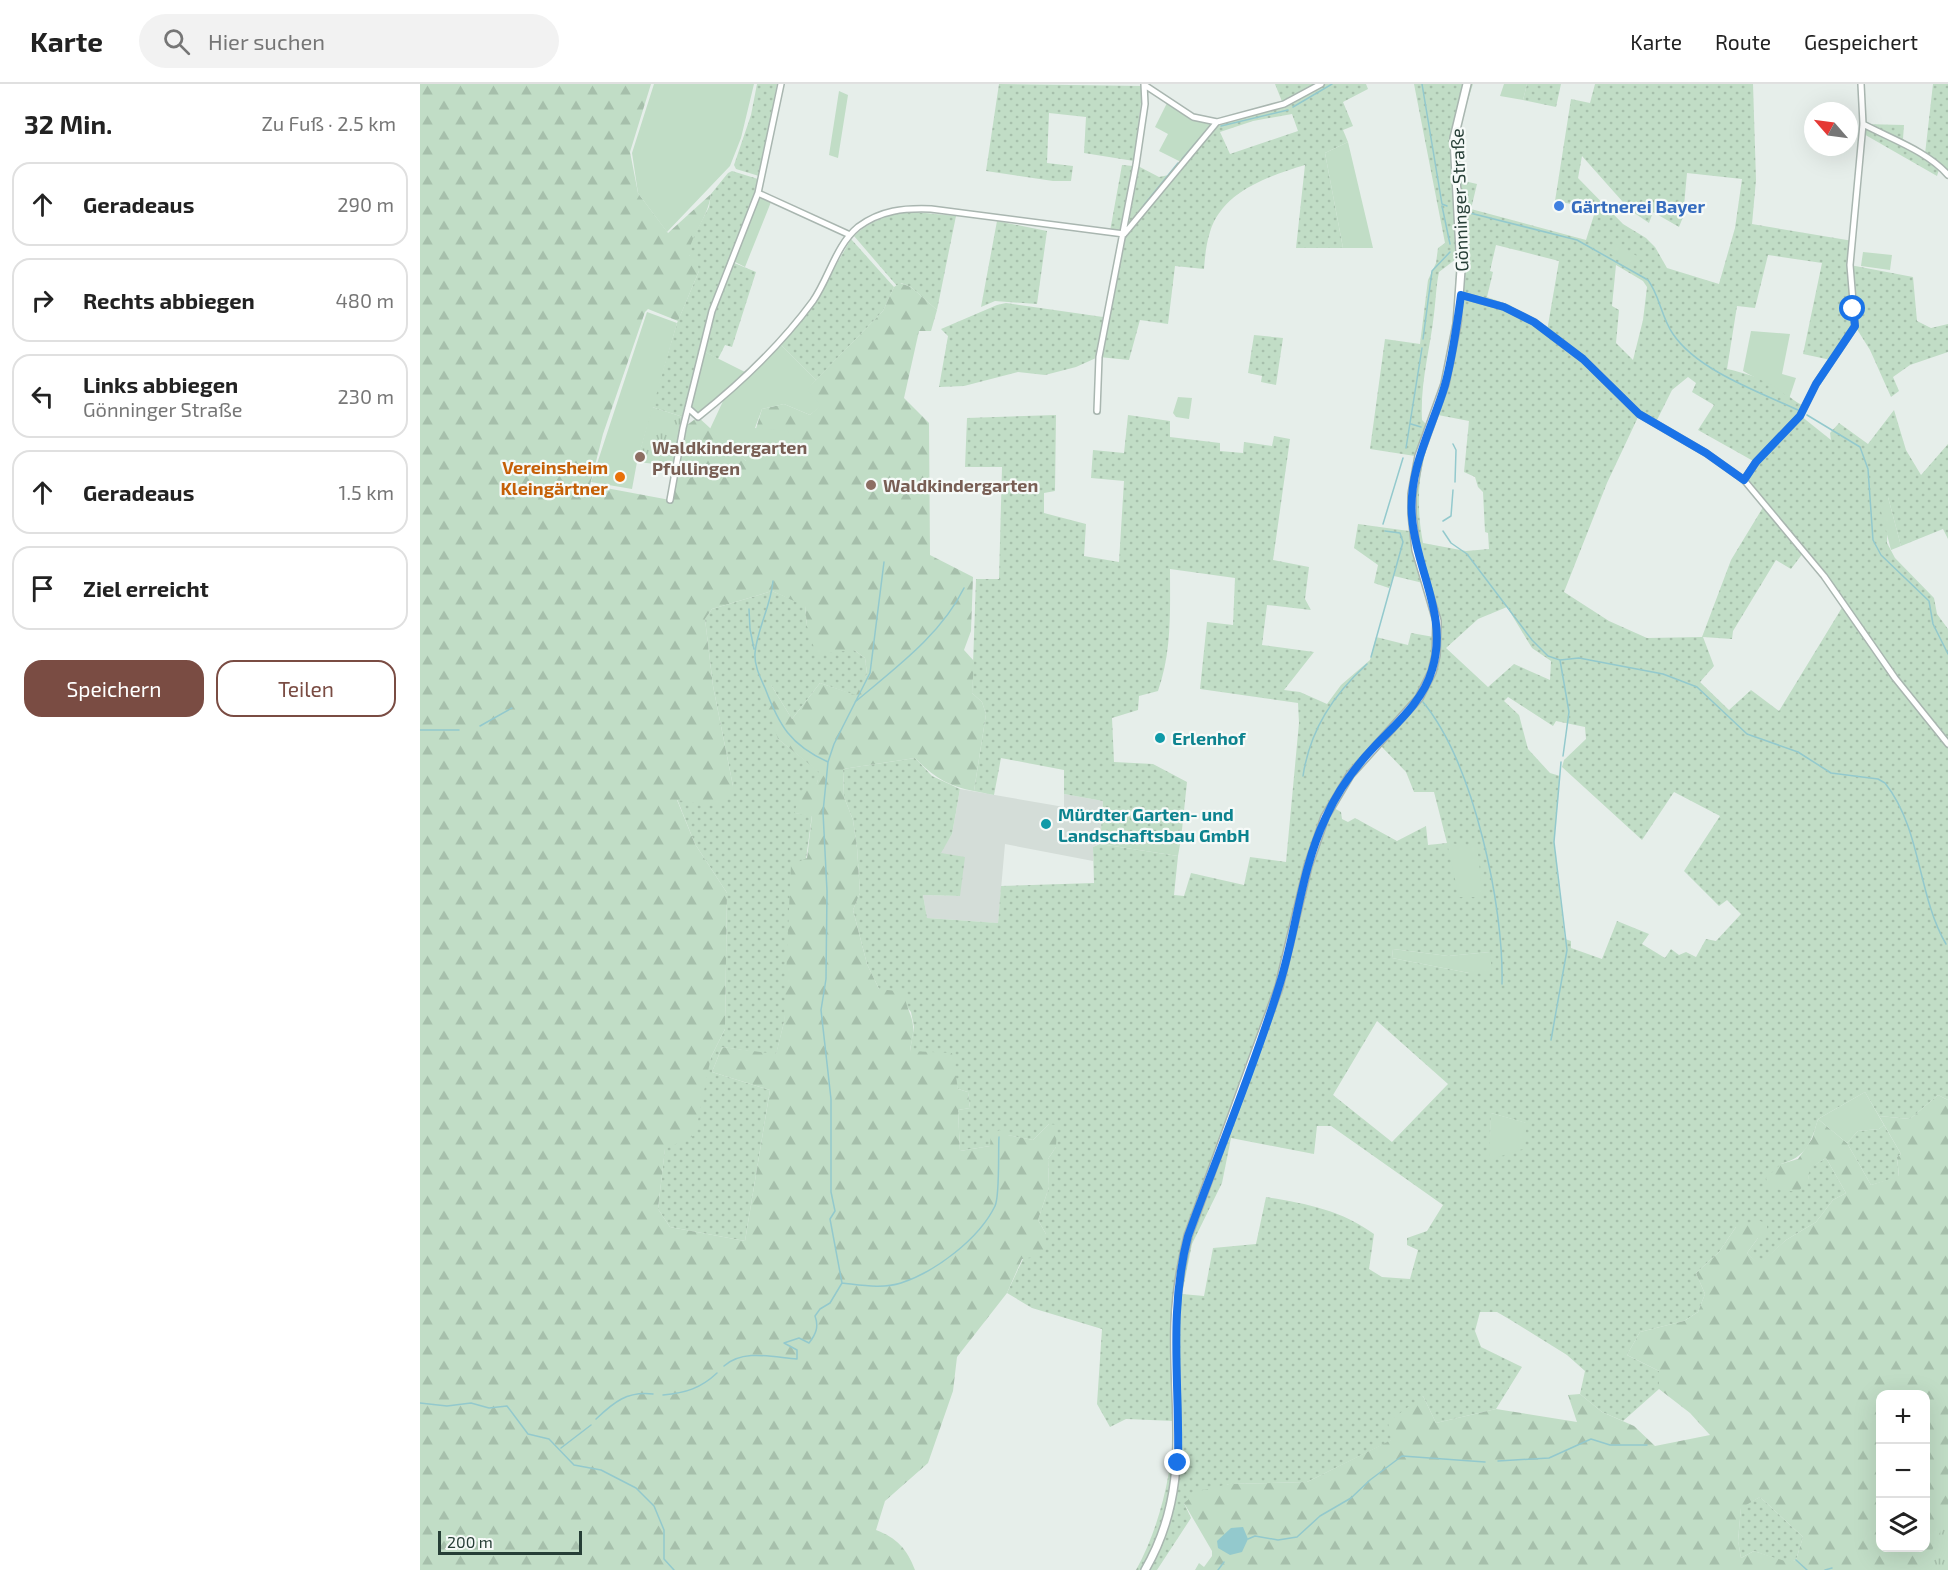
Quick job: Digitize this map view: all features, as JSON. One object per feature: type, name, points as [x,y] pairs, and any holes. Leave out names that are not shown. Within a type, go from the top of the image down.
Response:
[{"type":"street","points":[[670,500],[688,408],[716,301],[758,193],[781,84]]},
{"type":"street","points":[[1097,411],[1100,357],[1124,234],[1145,85],[1193,117],[1217,122],[1284,104],[1321,84]]},
{"type":"street","name":"Gönninger Straße","points":[[1145,1570],[1167,1519],[1177,1474],[1175,1315],[1180,1269],[1188,1236],[1279,987],[1308,866],[1325,818],[1350,775],[1419,698],[1432,672],[1436,655],[1437,621],[1416,550],[1412,514],[1419,456],[1445,384],[1461,295],[1454,138],[1467,84]]},
{"type":"street","points":[[1744,480],[1756,462],[1800,416],[1821,376],[1855,326],[1850,265],[1863,124],[1861,84]]},
{"type":"street","points":[[1124,234],[1217,122]]},
{"type":"street","points":[[1863,124],[1924,156],[1940,166],[1948,175]]},
{"type":"street","points":[[758,193],[850,235]]},
{"type":"street","points":[[688,408],[698,417],[766,358],[814,299],[850,235],[884,212],[905,208],[932,209],[1124,234]]},
{"type":"street","points":[[1461,295],[1504,307],[1534,322],[1583,359],[1639,414],[1706,453],[1744,480],[1824,576],[1885,665],[1948,744]]},
{"type":"shaded area","points":[[960,789],[1064,807],[1064,794],[1103,801],[1100,844],[1093,847],[1093,861],[1005,844],[998,923],[927,918],[923,895],[959,896],[940,853],[952,834]]},
{"type":"green space","points":[[420,84],[651,84],[630,152],[638,193],[668,233],[711,194],[706,212],[690,248],[689,255],[697,261],[699,271],[678,321],[648,309],[645,312],[603,434],[590,485],[670,500],[683,428],[698,417],[746,461],[762,409],[784,404],[810,415],[820,406],[806,390],[883,311],[894,287],[900,283],[911,287],[937,310],[931,331],[919,331],[904,398],[929,423],[930,555],[973,577],[971,631],[964,650],[974,661],[972,693],[982,702],[986,714],[974,791],[942,780],[915,758],[843,769],[844,797],[853,820],[857,848],[860,893],[853,910],[867,964],[879,989],[905,992],[913,1026],[910,1051],[952,1053],[958,1089],[968,1092],[970,1108],[958,1110],[960,1151],[990,1146],[991,1134],[1000,1130],[1008,1135],[1033,1140],[1049,1124],[1057,1125],[1056,1147],[1048,1159],[1049,1187],[1038,1220],[1046,1234],[1044,1255],[1022,1259],[1007,1293],[957,1357],[953,1391],[928,1463],[885,1501],[876,1530],[900,1545],[915,1570],[420,1570]],"holes":[[[772,591],[805,606],[807,626],[816,654],[854,650],[865,658],[867,674],[856,695],[820,683],[792,719],[771,685],[761,687],[778,739],[819,772],[817,783],[802,791],[794,813],[812,816],[807,858],[791,865],[784,1022],[776,1054],[722,1047],[712,1072],[770,1090],[745,1241],[670,1227],[658,1209],[665,1149],[695,1135],[711,1057],[725,1029],[727,893],[695,844],[677,800],[716,806],[727,799],[733,786],[713,686],[705,619],[712,609]]]},
{"type":"green space","points":[[654,84],[754,84],[741,138],[730,166],[667,232],[638,193],[632,153]]},
{"type":"green space","points":[[757,84],[777,84],[759,176],[736,169],[734,165],[751,115]]},
{"type":"green space","points":[[999,84],[1143,86],[1134,161],[1084,153],[1086,117],[1049,113],[1047,163],[1073,166],[1071,181],[1053,181],[986,171]]},
{"type":"green space","points":[[1275,84],[1366,84],[1368,89],[1343,102],[1353,126],[1343,130],[1348,142],[1325,153],[1343,248],[1296,248],[1305,165],[1262,180],[1236,196],[1216,218],[1210,232],[1204,269],[1175,266],[1168,324],[1140,320],[1129,360],[1099,357],[1136,165],[1159,177],[1174,174],[1217,122],[1283,104]],"holes":[[[1292,114],[1298,131],[1230,154],[1220,132],[1253,121]]]},
{"type":"green space","points":[[1414,84],[1473,84],[1460,125],[1460,180],[1477,184],[1471,209],[1586,240],[1594,215],[1577,205],[1555,201],[1571,99],[1590,103],[1595,84],[1753,84],[1756,180],[1752,224],[1853,241],[1850,265],[1913,277],[1917,321],[1931,328],[1948,324],[1948,352],[1910,365],[1893,377],[1899,391],[1891,397],[1870,350],[1855,326],[1831,360],[1803,354],[1822,263],[1768,255],[1755,308],[1737,306],[1727,369],[1774,384],[1806,407],[1801,416],[1831,440],[1830,433],[1839,423],[1868,444],[1894,410],[1906,450],[1921,475],[1948,444],[1948,539],[1943,529],[1901,546],[1888,497],[1887,543],[1895,558],[1934,598],[1937,614],[1948,629],[1948,1100],[1938,1095],[1910,1119],[1879,1116],[1865,1092],[1818,1119],[1810,1142],[1802,1153],[1781,1164],[1808,1180],[1809,1168],[1826,1158],[1846,1193],[1833,1200],[1816,1222],[1786,1240],[1759,1265],[1747,1253],[1758,1238],[1736,1227],[1719,1252],[1696,1273],[1705,1294],[1698,1312],[1684,1321],[1640,1332],[1627,1355],[1659,1371],[1659,1389],[1623,1421],[1602,1412],[1580,1394],[1585,1371],[1567,1355],[1497,1312],[1480,1312],[1475,1331],[1481,1347],[1522,1367],[1496,1409],[1436,1423],[1423,1396],[1392,1440],[1307,1482],[1229,1484],[1184,1503],[1191,1518],[1157,1570],[1136,1570],[1152,1535],[1164,1498],[1171,1459],[1174,1421],[1126,1419],[1110,1427],[1097,1404],[1102,1329],[1032,1308],[1007,1293],[1023,1259],[1046,1234],[1038,1220],[1049,1187],[1048,1159],[1056,1147],[1049,1124],[1033,1140],[1007,1135],[990,1146],[960,1151],[958,1110],[970,1108],[968,1092],[958,1089],[954,1074],[910,1051],[914,1027],[911,1012],[904,1003],[879,989],[867,964],[853,910],[860,893],[857,848],[853,820],[844,797],[843,769],[915,758],[932,776],[960,789],[952,834],[941,853],[965,857],[960,896],[923,895],[927,918],[998,923],[1001,886],[1094,883],[1093,847],[1100,844],[1178,856],[1174,895],[1184,896],[1191,873],[1244,885],[1250,857],[1286,862],[1299,723],[1298,703],[1200,689],[1207,622],[1233,625],[1235,578],[1170,569],[1168,646],[1158,691],[1139,696],[1138,710],[1112,718],[1114,762],[1153,764],[1187,782],[1181,839],[1101,830],[1103,801],[1064,794],[1064,770],[1001,758],[994,795],[974,791],[986,714],[982,702],[972,693],[976,579],[999,579],[1002,467],[965,467],[967,418],[1056,415],[1055,491],[1044,493],[1044,513],[1086,524],[1084,556],[1119,562],[1124,481],[1091,478],[1093,450],[1124,453],[1128,415],[1170,421],[1170,437],[1220,443],[1220,451],[1243,453],[1244,442],[1272,446],[1274,436],[1290,439],[1273,560],[1309,567],[1305,599],[1311,610],[1267,605],[1262,645],[1314,652],[1284,690],[1300,692],[1327,704],[1341,685],[1370,660],[1376,637],[1408,645],[1411,633],[1434,637],[1432,613],[1423,583],[1394,576],[1389,588],[1374,583],[1378,565],[1354,548],[1358,524],[1409,531],[1408,504],[1415,456],[1370,449],[1385,339],[1420,344],[1428,280],[1436,263],[1438,248],[1445,243]],"holes":[[[1582,156],[1630,210],[1649,223],[1653,212],[1679,227],[1683,217],[1687,173],[1742,179],[1735,228],[1719,284],[1667,268],[1655,247],[1646,238],[1623,224],[1578,178]],[[1496,245],[1559,261],[1547,331],[1522,316],[1510,305],[1487,297]],[[1456,259],[1449,343],[1440,385],[1426,424],[1422,420],[1422,393],[1439,272]],[[1616,265],[1643,281],[1647,287],[1643,320],[1633,360],[1616,343],[1619,310],[1612,306]],[[1688,377],[1696,383],[1692,392],[1714,405],[1698,430],[1755,462],[1744,480],[1765,504],[1731,560],[1702,637],[1647,638],[1609,621],[1564,592],[1607,483],[1639,415],[1655,424],[1672,390]],[[1438,415],[1469,421],[1464,472],[1475,477],[1478,487],[1483,492],[1485,532],[1488,533],[1489,549],[1466,551],[1423,543],[1419,509],[1423,463]],[[1803,553],[1824,576],[1843,606],[1779,711],[1751,690],[1729,710],[1700,682],[1714,666],[1703,637],[1732,639],[1733,631],[1776,560],[1791,569]],[[1507,607],[1532,648],[1551,661],[1550,680],[1514,664],[1488,687],[1446,648],[1478,619]],[[1508,697],[1553,726],[1556,721],[1585,727],[1586,739],[1564,760],[1562,767],[1642,840],[1674,792],[1720,816],[1684,871],[1719,906],[1727,900],[1741,914],[1716,941],[1706,939],[1696,957],[1686,952],[1679,955],[1671,949],[1665,958],[1642,944],[1649,934],[1617,921],[1602,959],[1571,948],[1571,941],[1565,939],[1554,842],[1560,776],[1550,773],[1528,749],[1519,715],[1504,701]],[[1380,745],[1406,772],[1414,792],[1434,792],[1447,843],[1428,845],[1426,826],[1397,841],[1355,818],[1348,822],[1342,819],[1341,812],[1334,808],[1364,762]],[[1393,949],[1448,956],[1490,952],[1469,973],[1392,958]],[[1377,1021],[1448,1084],[1392,1142],[1333,1095]],[[1491,1113],[1526,1123],[1490,1159]],[[1317,1126],[1331,1126],[1443,1205],[1427,1231],[1407,1238],[1407,1245],[1418,1250],[1410,1279],[1382,1277],[1369,1269],[1374,1234],[1362,1226],[1336,1213],[1266,1197],[1256,1244],[1213,1248],[1204,1296],[1182,1294],[1192,1244],[1222,1183],[1231,1138],[1314,1154]]]},
{"type":"green space","points":[[1504,84],[1527,84],[1523,100],[1500,96]]},
{"type":"green space","points":[[1527,84],[1561,84],[1556,107],[1523,100]]},
{"type":"green space","points":[[1933,84],[1948,84],[1948,173],[1925,154]]},
{"type":"green space","points":[[839,91],[848,95],[838,158],[829,155]]},
{"type":"green space","points":[[1168,101],[1193,117],[1217,122],[1183,163],[1159,151],[1168,134],[1155,127]]},
{"type":"green space","points":[[1863,124],[1904,125],[1903,139],[1940,166],[1937,176],[1862,133]]},
{"type":"green space","points":[[1348,142],[1373,248],[1343,248],[1325,153]]},
{"type":"green space","points":[[1122,165],[1133,166],[1122,230],[1110,231]]},
{"type":"green space","points":[[732,171],[758,179],[756,192],[714,297],[683,417],[652,407],[677,323],[699,271],[689,255],[689,245],[709,207],[711,194]]},
{"type":"green space","points":[[758,198],[771,202],[745,267],[733,261]]},
{"type":"green space","points":[[905,211],[956,216],[937,310],[911,287],[901,283],[897,286],[854,236],[878,220]]},
{"type":"green space","points":[[997,221],[1047,231],[1037,304],[995,301],[981,307]]},
{"type":"green space","points":[[851,239],[894,287],[883,311],[816,380],[781,345],[816,300]]},
{"type":"green space","points":[[1614,243],[1637,256],[1632,266],[1609,253]]},
{"type":"green space","points":[[1863,252],[1892,255],[1890,270],[1861,266]]},
{"type":"green space","points":[[732,262],[756,272],[732,347],[725,345],[718,359],[703,351],[716,303]]},
{"type":"green space","points":[[1006,303],[1103,317],[1096,358],[1076,367],[1045,375],[1018,372],[964,386],[939,387],[948,336],[941,329]]},
{"type":"green space","points":[[647,312],[677,323],[637,462],[632,489],[591,482]]},
{"type":"green space","points":[[1751,331],[1790,334],[1782,374],[1796,378],[1789,399],[1773,386],[1743,371]]},
{"type":"green space","points":[[1254,335],[1283,338],[1276,385],[1261,382],[1262,376],[1248,373]]},
{"type":"green space","points":[[781,345],[816,380],[807,390],[821,406],[810,415],[784,404],[762,409],[755,428],[788,431],[802,451],[788,459],[746,461],[710,429],[724,399]]},
{"type":"green space","points":[[703,351],[747,373],[699,413],[690,406]]},
{"type":"green space","points":[[1178,397],[1192,398],[1189,419],[1176,417],[1173,413]]},
{"type":"green space","points":[[652,407],[683,417],[673,466],[637,462]]},
{"type":"green space","points":[[1888,497],[1901,546],[1891,550],[1880,507]]},
{"type":"green space","points":[[772,591],[805,605],[807,626],[865,658],[867,674],[857,696],[820,683],[792,719],[771,685],[778,739],[820,772],[817,783],[795,813],[812,815],[784,1022],[776,1055],[722,1047],[712,1072],[770,1090],[745,1241],[670,1227],[658,1209],[665,1148],[703,1088],[711,1057],[725,1029],[727,893],[695,844],[677,799],[733,786],[713,686],[705,619],[712,609]]},
{"type":"green space","points":[[1101,830],[1181,839],[1178,856],[1100,844]]},
{"type":"green space","points":[[1447,843],[1477,846],[1483,897],[1459,897]]},
{"type":"green space","points":[[1393,949],[1448,956],[1490,952],[1492,973],[1469,973],[1392,958]]},
{"type":"green space","points":[[1865,1092],[1884,1125],[1879,1129],[1858,1131],[1847,1143],[1818,1119]]},
{"type":"green space","points":[[1938,1095],[1948,1100],[1948,1570],[1195,1570],[1199,1563],[1204,1567],[1212,1556],[1212,1551],[1184,1503],[1199,1491],[1229,1484],[1307,1482],[1391,1440],[1388,1422],[1423,1396],[1436,1423],[1496,1409],[1577,1422],[1568,1395],[1580,1394],[1602,1412],[1634,1426],[1655,1446],[1710,1435],[1690,1413],[1659,1389],[1659,1371],[1627,1355],[1640,1332],[1684,1321],[1698,1312],[1705,1294],[1696,1273],[1719,1252],[1736,1227],[1758,1220],[1767,1224],[1767,1233],[1758,1238],[1747,1253],[1759,1264],[1786,1240],[1816,1222],[1833,1200],[1846,1193],[1826,1158],[1810,1168],[1808,1180],[1798,1192],[1769,1188],[1766,1178],[1781,1164],[1798,1159],[1812,1139],[1818,1119],[1847,1143],[1871,1185],[1899,1176],[1897,1157],[1901,1154],[1879,1116],[1910,1119]],"holes":[[[1760,1497],[1803,1537],[1796,1560],[1788,1562],[1754,1551],[1741,1558],[1738,1540],[1741,1508]]]},
{"type":"green space","points":[[1491,1113],[1527,1123],[1523,1149],[1489,1160]]},
{"type":"green space","points":[[1884,1125],[1901,1154],[1897,1157],[1899,1177],[1871,1185],[1847,1143],[1858,1131],[1879,1129]]},
{"type":"green space","points":[[1760,1497],[1803,1537],[1796,1560],[1788,1563],[1754,1551],[1741,1558],[1738,1541],[1741,1507]]},
{"type":"green space","points":[[1948,1514],[1948,1570],[1929,1570],[1930,1555]]},
{"type":"water","points":[[1243,1527],[1248,1539],[1242,1552],[1230,1555],[1218,1548],[1217,1541],[1231,1528]]},
{"type":"waterway","points":[[1293,107],[1332,84]]},
{"type":"waterway","points":[[1422,84],[1442,204],[1447,206]]},
{"type":"waterway","points":[[1221,126],[1288,110]]},
{"type":"waterway","points":[[1182,159],[1211,125]]},
{"type":"waterway","points":[[1144,205],[1178,163]]},
{"type":"waterway","points":[[1442,206],[1450,244]]},
{"type":"waterway","points":[[1466,212],[1577,240],[1648,280],[1673,334],[1697,359],[1730,379],[1798,410]]},
{"type":"waterway","points":[[1423,339],[1432,271],[1450,252]]},
{"type":"waterway","points":[[1406,448],[1422,348]]},
{"type":"waterway","points":[[1807,415],[1860,447],[1868,469],[1873,540],[1881,555],[1929,601],[1933,624],[1948,654]]},
{"type":"waterway","points":[[1411,424],[1421,427]]},
{"type":"waterway","points":[[1453,444],[1456,450],[1455,482]]},
{"type":"waterway","points":[[1383,524],[1403,458]]},
{"type":"waterway","points":[[1443,521],[1451,516],[1453,490]]},
{"type":"waterway","points":[[1371,657],[1403,542],[1400,533],[1385,531]]},
{"type":"waterway","points":[[1443,531],[1451,543],[1467,554],[1532,640],[1548,656],[1560,660],[1579,658],[1663,674],[1697,687],[1747,734],[1798,752],[1831,773],[1878,779],[1885,783],[1906,821],[1929,904],[1946,944]]},
{"type":"waterway","points":[[724,1366],[740,1357],[749,1356],[797,1359],[797,1350],[784,1343],[799,1338],[809,1343],[816,1330],[815,1316],[820,1309],[830,1303],[842,1283],[830,1219],[835,1211],[831,1192],[831,1099],[821,1010],[826,979],[827,891],[823,812],[828,762],[834,744],[870,673],[884,562]]},
{"type":"waterway","points":[[773,581],[756,644],[755,657],[758,671],[781,723],[795,741],[828,762]]},
{"type":"waterway","points":[[855,702],[901,664],[930,636],[943,621],[964,588]]},
{"type":"waterway","points":[[749,609],[754,649]]},
{"type":"waterway","points":[[1560,660],[1569,712],[1563,756]]},
{"type":"waterway","points":[[1303,776],[1311,743],[1325,714],[1344,688],[1367,664]]},
{"type":"waterway","points":[[1423,702],[1441,729],[1457,761],[1482,837],[1498,916],[1502,984]]},
{"type":"waterway","points":[[480,726],[512,708]]},
{"type":"waterway","points":[[420,730],[459,730]]},
{"type":"waterway","points":[[1551,1040],[1567,950],[1554,842],[1561,762]]},
{"type":"waterway","points":[[842,1283],[879,1286],[901,1283],[941,1263],[967,1242],[988,1218],[997,1201],[999,1137]]},
{"type":"waterway","points":[[663,1395],[693,1389],[717,1373]]},
{"type":"waterway","points":[[596,1419],[621,1399],[636,1394],[653,1394]]},
{"type":"waterway","points":[[420,1403],[447,1406],[471,1403],[489,1408],[507,1406],[528,1434],[549,1439],[574,1465],[601,1470],[636,1488],[654,1506],[664,1530],[664,1559],[674,1570]]},
{"type":"waterway","points":[[561,1448],[591,1425]]},
{"type":"waterway","points":[[1498,1461],[1549,1458],[1591,1439],[1610,1445],[1647,1445]]},
{"type":"waterway","points":[[1248,1539],[1255,1536],[1278,1540],[1297,1537],[1320,1516],[1351,1498],[1370,1480],[1402,1456],[1485,1462]]},
{"type":"waterway","points":[[1796,1560],[1807,1570]]},
{"type":"waterway","points":[[1218,1570],[1224,1562]]},
{"type":"waterway","points":[[1825,1570],[1832,1568]]},
{"type":"place","name":"Gärtnerei Bayer","points":[[1559,206]]},
{"type":"place","name":"Waldkindergarten Pfullingen","points":[[640,457]]},
{"type":"place","name":"Vereinsheim Kleingärtner","points":[[620,477]]},
{"type":"place","name":"Waldkindergarten","points":[[871,485]]},
{"type":"place","name":"Erlenhof","points":[[1160,738]]},
{"type":"place","name":"Mürdter Garten- und Landschaftsbau GmbH","points":[[1046,824]]},
{"type":"route","points":[[1178,1463],[1176,1295],[1188,1236],[1279,987],[1292,942],[1308,866],[1325,818],[1350,775],[1419,698],[1432,672],[1438,645],[1437,621],[1431,591],[1416,550],[1412,494],[1419,456],[1450,364],[1461,295],[1504,307],[1534,322],[1583,359],[1639,414],[1706,453],[1744,480],[1756,462],[1800,416],[1816,384],[1855,326],[1853,309]]}]
